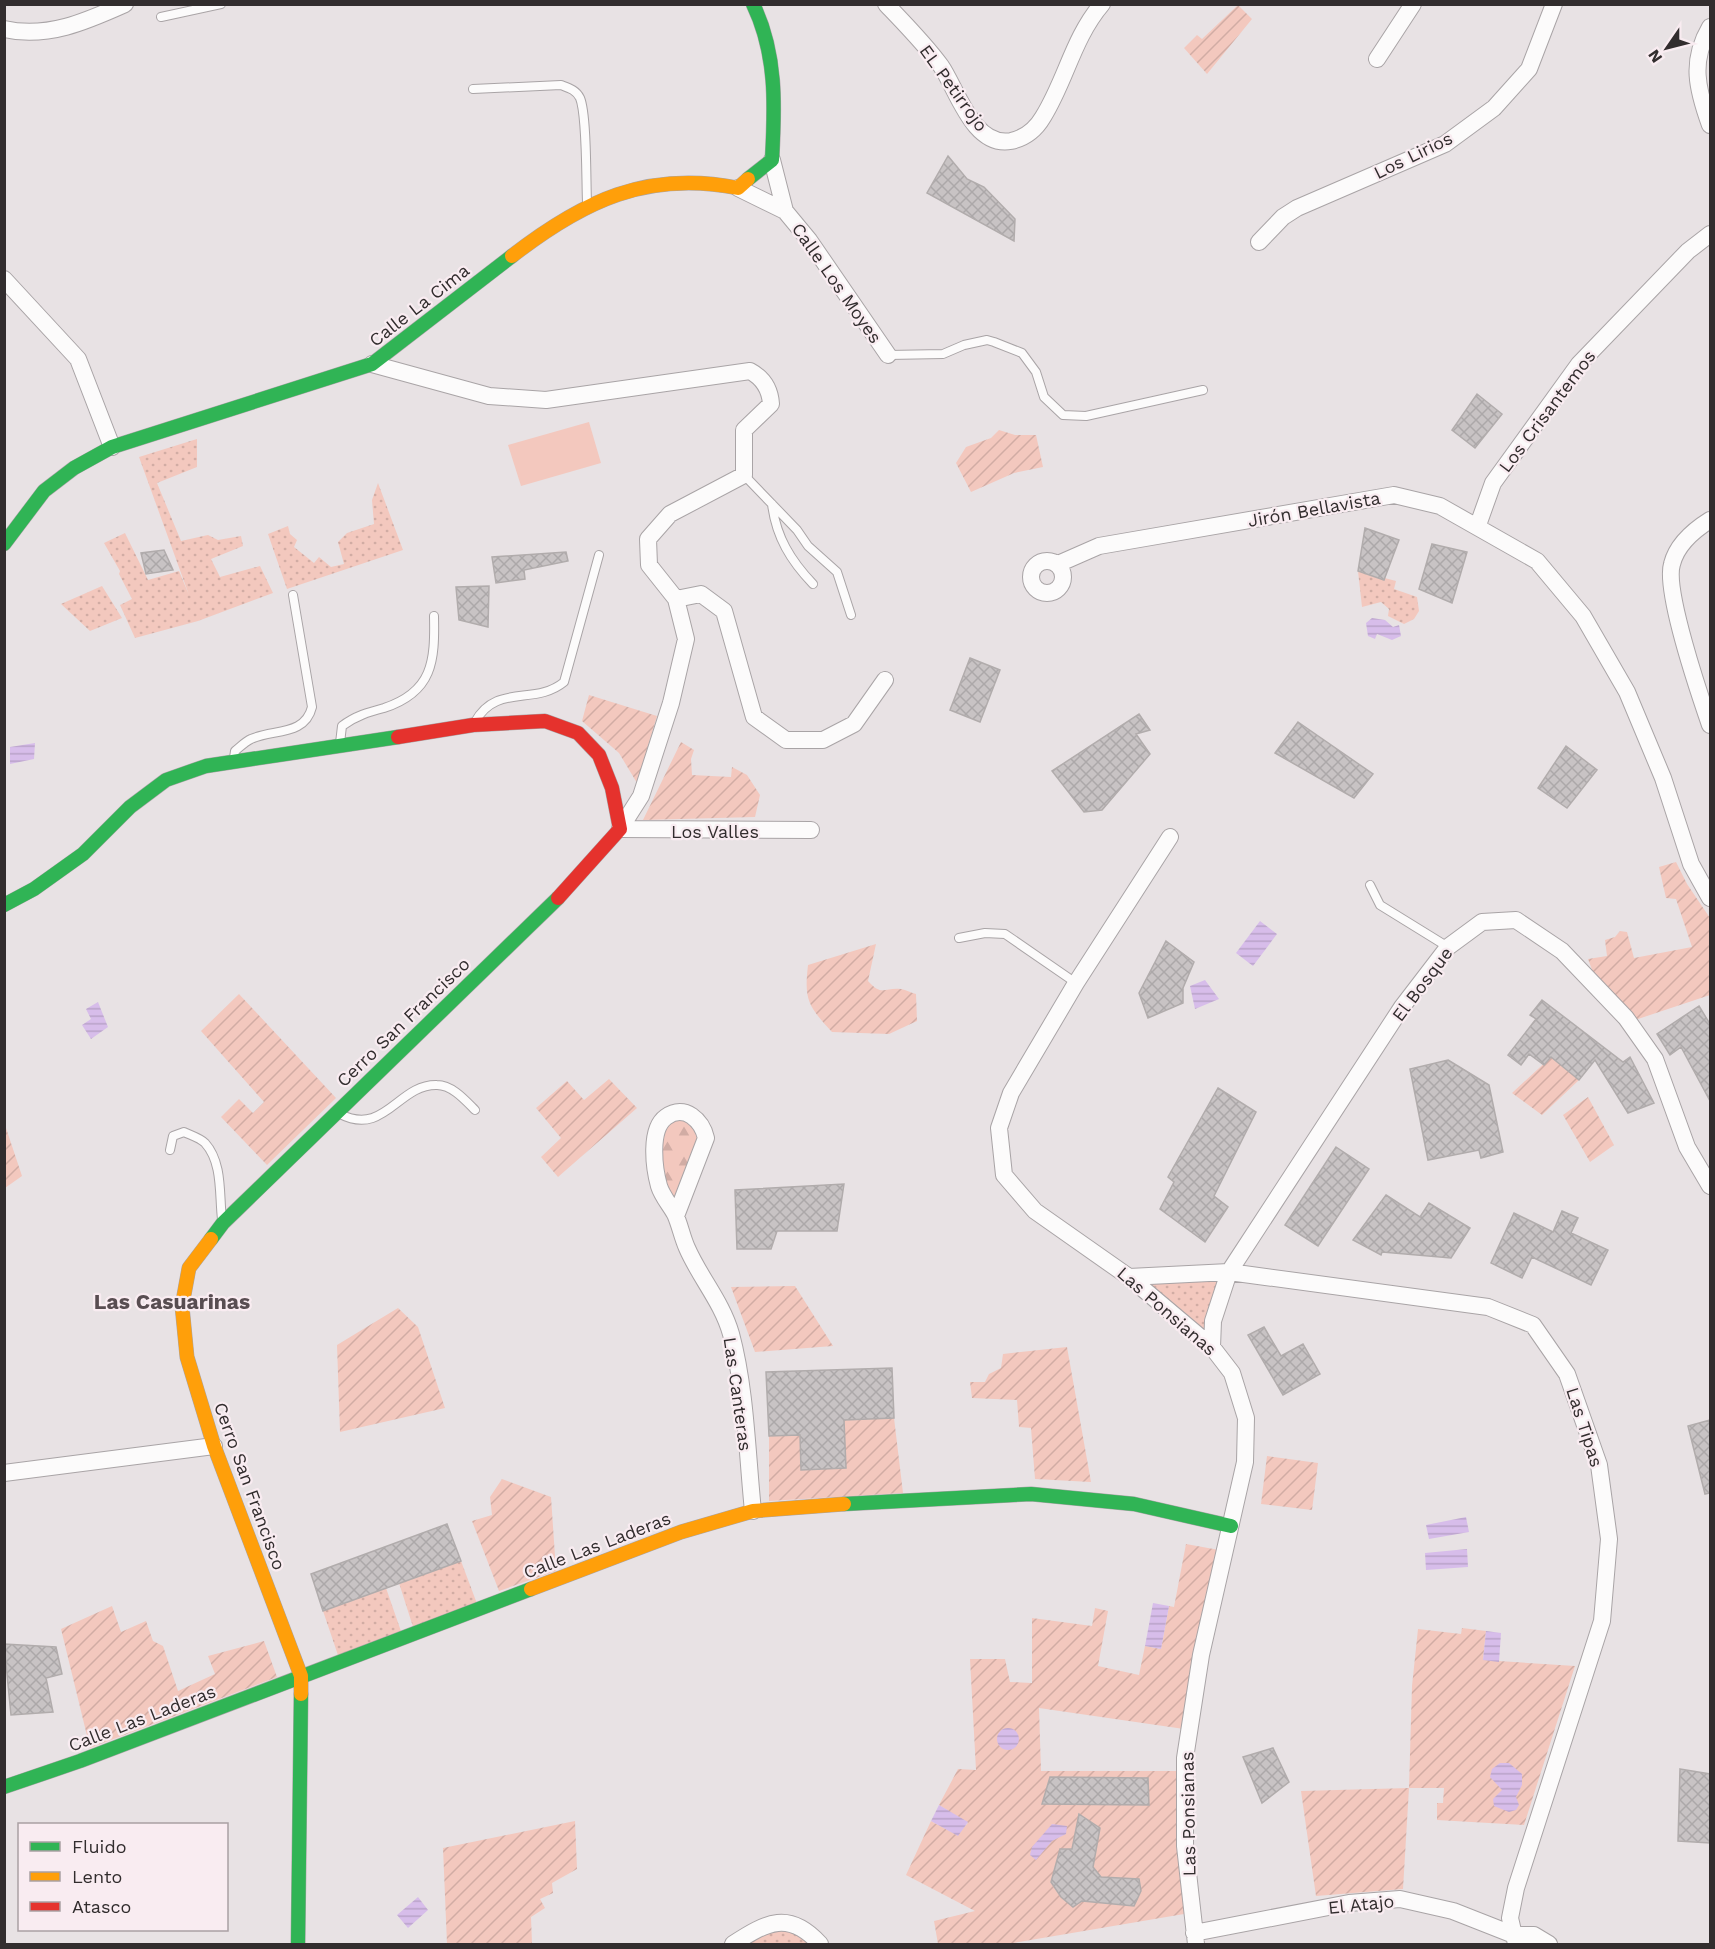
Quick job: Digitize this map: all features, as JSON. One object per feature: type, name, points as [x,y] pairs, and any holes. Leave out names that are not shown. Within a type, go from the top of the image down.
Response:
[{"type":"street","points":[[4,29],[45,32],[77,25],[125,4]]},
{"type":"street","name":"Calle Los Moyes","points":[[753,4],[762,20],[774,72],[772,159],[785,210],[809,240],[888,355]]},
{"type":"street","name":"EL Petirrojo","points":[[886,4],[937,61],[977,127],[990,138],[1007,142],[1024,137],[1044,116],[1080,35],[1102,4]]},
{"type":"street","points":[[1377,59],[1413,4]]},
{"type":"street","name":"Los Lirios","points":[[1260,242],[1283,217],[1297,208],[1445,144],[1494,108],[1529,69],[1554,4]]},
{"type":"street","points":[[1710,27],[1700,45],[1698,92],[1710,125]]},
{"type":"street","points":[[738,188],[772,159]]},
{"type":"street","name":"Calle La Cima","points":[[4,544],[44,491],[74,468],[112,447],[372,364],[544,231],[587,205],[633,189],[672,182],[708,182],[738,188]]},
{"type":"street","name":"Calle Los Moyes","points":[[738,188],[785,210]]},
{"type":"street","name":"Los Crisantemos","points":[[1478,525],[1493,483],[1579,364],[1688,250],[1710,234]]},
{"type":"street","points":[[4,279],[78,359],[112,447]]},
{"type":"street","points":[[372,364],[489,396],[546,400],[750,371],[764,383],[771,395],[771,404],[744,430],[744,475],[670,514],[648,539],[649,565],[676,599],[686,639],[674,692],[641,796],[620,829]]},
{"type":"street","name":"Jirón Bellavista","points":[[1058,564],[1099,546],[1394,495],[1440,506],[1478,525],[1537,561],[1583,616],[1627,692],[1663,778],[1691,864],[1710,898]]},
{"type":"street","points":[[1710,520],[1690,533],[1671,564],[1674,606],[1710,725]]},
{"type":"street","points":[[676,599],[701,594],[724,611],[754,717],[786,740],[823,740],[854,724],[885,680]]},
{"type":"street","points":[[4,905],[34,889],[83,854],[130,807],[166,780],[206,766],[473,725],[545,721],[578,733],[599,755],[612,788],[620,829]]},
{"type":"street","name":"Los Valles","points":[[620,829],[811,830]]},
{"type":"street","name":"Cerro San Francisco","points":[[298,1944],[301,1676],[214,1446],[187,1357],[182,1306],[189,1268],[223,1223],[561,895],[620,829]]},
{"type":"street","name":"Las Ponsianas","points":[[1170,837],[1076,983],[1011,1093],[999,1128],[1004,1175],[1035,1211],[1129,1277],[1212,1347],[1232,1373],[1246,1418],[1245,1462],[1201,1655],[1185,1758],[1185,1846],[1195,1939]]},
{"type":"street","name":"El Bosque","points":[[1212,1347],[1213,1321],[1229,1272],[1402,1007],[1448,947],[1482,921],[1516,920],[1562,951],[1626,1018],[1655,1059],[1687,1147],[1710,1186]]},
{"type":"street","name":"Las Canteras","points":[[676,1216],[705,1138],[703,1126],[694,1116],[685,1113],[666,1117],[658,1126],[655,1137],[659,1187],[676,1216],[687,1249],[714,1293],[730,1334],[741,1390],[753,1511]]},
{"type":"street","name":"Las Tipas","points":[[1129,1277],[1229,1272],[1488,1307],[1533,1325],[1567,1374],[1599,1465],[1609,1539],[1602,1622],[1516,1888],[1510,1918],[1515,1940]]},
{"type":"street","points":[[7,1470],[214,1446]]},
{"type":"street","name":"Calle Las Laderas","points":[[4,1787],[80,1761],[681,1532],[753,1511],[885,1501],[1031,1494],[1134,1504],[1231,1526]]},
{"type":"street","name":"El Atajo","points":[[1195,1939],[1349,1903],[1400,1899],[1453,1911],[1515,1940],[1534,1935],[1548,1944]]},
{"type":"street","points":[[733,1944],[769,1924],[782,1922],[807,1930],[820,1944]]},
{"type":"lane","points":[[161,17],[221,4]]},
{"type":"lane","points":[[473,89],[561,85],[574,90],[580,99],[582,114],[587,205]]},
{"type":"lane","points":[[888,355],[943,354],[964,345],[987,340],[994,342],[1022,353],[1036,372],[1044,397],[1063,415],[1086,416],[1203,390]]},
{"type":"lane","points":[[744,475],[808,546],[837,572],[851,615]]},
{"type":"lane","points":[[772,504],[775,525],[781,540],[795,565],[813,584]]},
{"type":"lane","points":[[473,725],[481,711],[494,700],[554,690],[564,682],[599,555]]},
{"type":"lane","points":[[234,761],[236,751],[251,739],[284,732],[310,717],[312,707],[293,595]]},
{"type":"lane","points":[[339,747],[342,726],[352,718],[399,703],[419,690],[429,672],[435,648],[434,616]]},
{"type":"lane","points":[[1370,885],[1380,905],[1448,947]]},
{"type":"lane","points":[[959,938],[985,933],[1005,934],[1076,983]]},
{"type":"lane","points":[[337,1112],[352,1120],[374,1118],[417,1090],[437,1085],[456,1092],[475,1110]]},
{"type":"lane","points":[[170,1150],[173,1136],[184,1132],[204,1141],[214,1158],[219,1175],[223,1223]]},
{"type":"green space","points":[[1238,5],[1252,19],[1207,74],[1184,48],[1197,35],[1202,39]]},
{"type":"green space","points":[[589,422],[601,463],[521,486],[508,445]]},
{"type":"green space","points":[[999,430],[1015,435],[1036,435],[1043,467],[1014,473],[971,492],[956,463],[966,447],[991,438]]},
{"type":"green space","points":[[197,439],[197,467],[157,483],[181,541],[208,535],[218,540],[241,536],[243,546],[211,559],[220,577],[260,566],[273,593],[198,621],[135,638],[120,605],[132,599],[104,543],[125,533],[148,580],[179,571],[189,595],[139,457]]},
{"type":"green space","points":[[378,483],[403,550],[287,589],[268,534],[288,526],[290,534],[297,540],[294,547],[314,563],[319,557],[331,567],[344,564],[338,542],[347,533],[374,524],[372,500]]},
{"type":"green space","points":[[1358,571],[1396,581],[1394,589],[1417,597],[1419,611],[1414,619],[1404,624],[1388,616],[1389,609],[1381,602],[1362,607]]},
{"type":"green space","points":[[102,586],[122,618],[90,631],[61,604]]},
{"type":"green space","points":[[589,695],[657,716],[637,783],[619,753],[582,721]]},
{"type":"green space","points":[[681,742],[694,750],[691,759],[692,775],[731,777],[732,767],[747,775],[760,795],[755,817],[643,820]]},
{"type":"green space","points":[[1676,862],[1687,884],[1710,918],[1710,995],[1635,1020],[1594,975],[1588,959],[1607,956],[1605,940],[1615,937],[1620,931],[1627,932],[1634,958],[1692,947],[1676,899],[1666,898],[1659,867]]},
{"type":"green space","points":[[876,944],[868,981],[880,990],[901,989],[916,994],[917,1021],[889,1034],[832,1032],[810,1002],[807,987],[808,965]]},
{"type":"green space","points":[[239,994],[336,1098],[267,1165],[221,1117],[239,1099],[253,1113],[264,1102],[201,1031]]},
{"type":"green space","points":[[1551,1057],[1579,1080],[1542,1115],[1512,1093]]},
{"type":"green space","points":[[609,1079],[637,1108],[558,1177],[541,1157],[561,1138],[536,1108],[567,1081],[584,1100]]},
{"type":"green space","points":[[1588,1097],[1614,1145],[1590,1162],[1563,1115]]},
{"type":"green space","points":[[676,1113],[703,1127],[676,1216],[656,1162],[666,1117]]},
{"type":"green space","points":[[5,1125],[22,1176],[4,1188]]},
{"type":"green space","points":[[1229,1272],[1212,1347],[1129,1277]]},
{"type":"green space","points":[[795,1286],[833,1346],[755,1352],[731,1287]]},
{"type":"green space","points":[[398,1308],[418,1327],[445,1408],[340,1432],[337,1345]]},
{"type":"green space","points":[[1067,1347],[1091,1482],[1035,1479],[1031,1428],[1019,1427],[1017,1400],[972,1398],[970,1382],[985,1382],[989,1374],[1001,1368],[1003,1354]]},
{"type":"green space","points":[[894,1418],[903,1493],[769,1501],[769,1436],[800,1435],[801,1470],[845,1468],[844,1420]]},
{"type":"green space","points":[[1267,1456],[1318,1463],[1312,1510],[1261,1504]]},
{"type":"green space","points":[[502,1479],[551,1497],[556,1571],[499,1591],[472,1521],[492,1515],[490,1497]]},
{"type":"green space","points":[[1186,1544],[1219,1550],[1184,1729],[1039,1708],[1041,1771],[1176,1771],[1184,1914],[1007,1944],[938,1944],[934,1921],[975,1911],[906,1875],[931,1821],[957,1835],[968,1823],[939,1805],[958,1769],[976,1770],[970,1659],[1005,1659],[1010,1682],[1032,1683],[1032,1618],[1092,1626],[1095,1608],[1108,1611],[1098,1666],[1139,1675],[1145,1646],[1161,1649],[1169,1606],[1174,1607]]},
{"type":"green space","points":[[461,1561],[479,1609],[415,1633],[399,1583]]},
{"type":"green space","points":[[386,1588],[403,1637],[340,1661],[323,1611]]},
{"type":"green space","points":[[112,1606],[121,1632],[146,1621],[153,1641],[163,1646],[178,1691],[215,1674],[208,1656],[264,1641],[277,1677],[90,1748],[61,1629]]},
{"type":"green space","points":[[1462,1628],[1486,1631],[1483,1660],[1575,1666],[1524,1825],[1437,1820],[1437,1803],[1443,1803],[1444,1788],[1409,1788],[1412,1686],[1418,1629],[1461,1634]]},
{"type":"green space","points":[[1409,1788],[1403,1889],[1316,1896],[1301,1791]]},
{"type":"green space","points":[[575,1821],[577,1869],[552,1883],[553,1893],[540,1899],[545,1908],[531,1917],[532,1944],[447,1944],[443,1848]]},
{"type":"green space","points":[[782,1922],[820,1944],[733,1944]]},
{"type":"shaded area","points":[[1372,618],[1385,620],[1393,627],[1399,625],[1401,636],[1392,640],[1377,634],[1375,639],[1368,636],[1366,623]]},
{"type":"shaded area","points":[[35,743],[34,759],[10,764],[10,747]]},
{"type":"shaded area","points":[[1260,921],[1277,934],[1253,966],[1236,953]]},
{"type":"shaded area","points":[[1205,980],[1219,999],[1195,1009],[1190,986]]},
{"type":"shaded area","points":[[98,1002],[108,1027],[91,1039],[82,1025],[91,1019],[86,1009]]},
{"type":"shaded area","points":[[1466,1517],[1469,1532],[1429,1539],[1426,1525]]},
{"type":"shaded area","points":[[1467,1549],[1468,1567],[1426,1570],[1425,1553]]},
{"type":"shaded area","points":[[1153,1603],[1169,1606],[1161,1649],[1145,1646]]},
{"type":"shaded area","points":[[1486,1631],[1501,1633],[1499,1662],[1483,1660]]},
{"type":"shaded area","points":[[1008,1728],[1016,1731],[1019,1739],[1016,1747],[1008,1750],[1000,1747],[997,1739],[1000,1731]]},
{"type":"shaded area","points":[[1500,1763],[1509,1763],[1522,1774],[1522,1785],[1516,1797],[1519,1805],[1516,1810],[1509,1812],[1494,1806],[1493,1799],[1502,1790],[1490,1777],[1492,1769]]},
{"type":"shaded area","points":[[939,1805],[968,1822],[958,1836],[931,1821]]},
{"type":"shaded area","points":[[1052,1824],[1067,1826],[1066,1834],[1052,1841],[1036,1860],[1030,1855],[1032,1847]]},
{"type":"shaded area","points":[[418,1897],[428,1910],[408,1928],[397,1915]]},
{"type":"building","points":[[948,156],[967,179],[984,187],[1015,219],[1014,241],[927,193]]},
{"type":"building","points":[[1477,394],[1502,414],[1475,448],[1452,430]]},
{"type":"building","points":[[1365,528],[1399,540],[1384,580],[1358,571]]},
{"type":"building","points":[[1432,544],[1467,552],[1452,603],[1419,589]]},
{"type":"building","points":[[164,550],[173,570],[146,574],[141,553]]},
{"type":"building","points":[[566,552],[568,561],[524,570],[525,579],[496,583],[492,557]]},
{"type":"building","points":[[489,586],[488,627],[459,620],[456,587]]},
{"type":"building","points":[[970,658],[1000,670],[980,722],[950,710]]},
{"type":"building","points":[[1139,714],[1150,730],[1136,734],[1150,754],[1102,810],[1084,812],[1052,771]]},
{"type":"building","points":[[1298,722],[1373,774],[1354,798],[1275,753]]},
{"type":"building","points":[[1566,746],[1597,770],[1567,808],[1538,788]]},
{"type":"building","points":[[1166,941],[1194,962],[1183,988],[1183,1003],[1148,1018],[1139,993]]},
{"type":"building","points":[[1542,1000],[1623,1062],[1630,1057],[1654,1103],[1628,1113],[1595,1060],[1579,1080],[1551,1057],[1544,1065],[1529,1054],[1521,1065],[1508,1055],[1536,1019],[1530,1015]]},
{"type":"building","points":[[1699,1006],[1710,1024],[1710,1101],[1681,1047],[1670,1055],[1657,1034]]},
{"type":"building","points":[[1448,1060],[1489,1085],[1503,1152],[1481,1158],[1479,1150],[1428,1160],[1410,1069]]},
{"type":"building","points":[[1218,1088],[1256,1112],[1214,1196],[1228,1207],[1205,1242],[1160,1209],[1174,1182],[1168,1177]]},
{"type":"building","points":[[1336,1147],[1369,1169],[1318,1246],[1285,1225]]},
{"type":"building","points":[[844,1184],[837,1231],[777,1231],[771,1249],[737,1249],[735,1190]]},
{"type":"building","points":[[1386,1195],[1420,1217],[1429,1203],[1470,1228],[1451,1258],[1382,1252],[1381,1255],[1353,1240]]},
{"type":"building","points":[[1562,1211],[1578,1218],[1571,1233],[1608,1250],[1591,1285],[1532,1257],[1522,1278],[1491,1263],[1514,1213],[1553,1232]]},
{"type":"building","points":[[1264,1327],[1281,1356],[1303,1344],[1320,1374],[1283,1395],[1248,1335]]},
{"type":"building","points":[[892,1368],[894,1418],[844,1420],[846,1468],[801,1470],[800,1435],[769,1436],[766,1372]]},
{"type":"building","points":[[1710,1420],[1710,1493],[1705,1494],[1688,1426]]},
{"type":"building","points":[[447,1524],[461,1561],[323,1611],[311,1574]]},
{"type":"building","points":[[4,1644],[56,1647],[62,1674],[46,1678],[53,1712],[11,1715]]},
{"type":"building","points":[[1273,1748],[1289,1782],[1262,1803],[1243,1757]]},
{"type":"building","points":[[1680,1769],[1710,1774],[1710,1843],[1678,1841]]},
{"type":"building","points":[[1050,1777],[1148,1778],[1149,1805],[1042,1804]]},
{"type":"building","points":[[1079,1814],[1100,1828],[1093,1867],[1101,1877],[1139,1879],[1141,1891],[1134,1906],[1082,1901],[1073,1907],[1061,1897],[1051,1882],[1060,1849],[1072,1849]]},
{"type":"traffic: fast","points":[[748,179],[772,160],[774,119],[773,80],[767,42],[753,4]]},
{"type":"traffic: fast","points":[[4,544],[44,491],[74,468],[112,447],[372,364],[512,256]]},
{"type":"traffic: fast","points":[[4,905],[34,889],[83,854],[130,807],[166,780],[206,766],[398,737]]},
{"type":"traffic: fast","points":[[211,1239],[223,1223],[558,898]]},
{"type":"traffic: fast","points":[[844,1504],[1031,1494],[1134,1504],[1231,1526]]},
{"type":"traffic: fast","points":[[4,1787],[80,1761],[531,1589]]},
{"type":"traffic: fast","points":[[298,1944],[301,1694]]},
{"type":"traffic: slow","points":[[512,256],[564,220],[618,195],[645,187],[674,183],[705,183],[738,188],[748,179]]},
{"type":"traffic: slow","points":[[211,1239],[189,1268],[182,1306],[187,1357],[214,1446],[301,1676],[301,1694]]},
{"type":"traffic: slow","points":[[531,1589],[681,1532],[753,1511],[844,1504]]},
{"type":"traffic: jam","points":[[398,737],[473,725],[545,721],[578,733],[599,755],[612,788],[620,829],[558,898]]},
{"type":"district","name":"Las Casuarinas","points":[[172,1301]]}]
